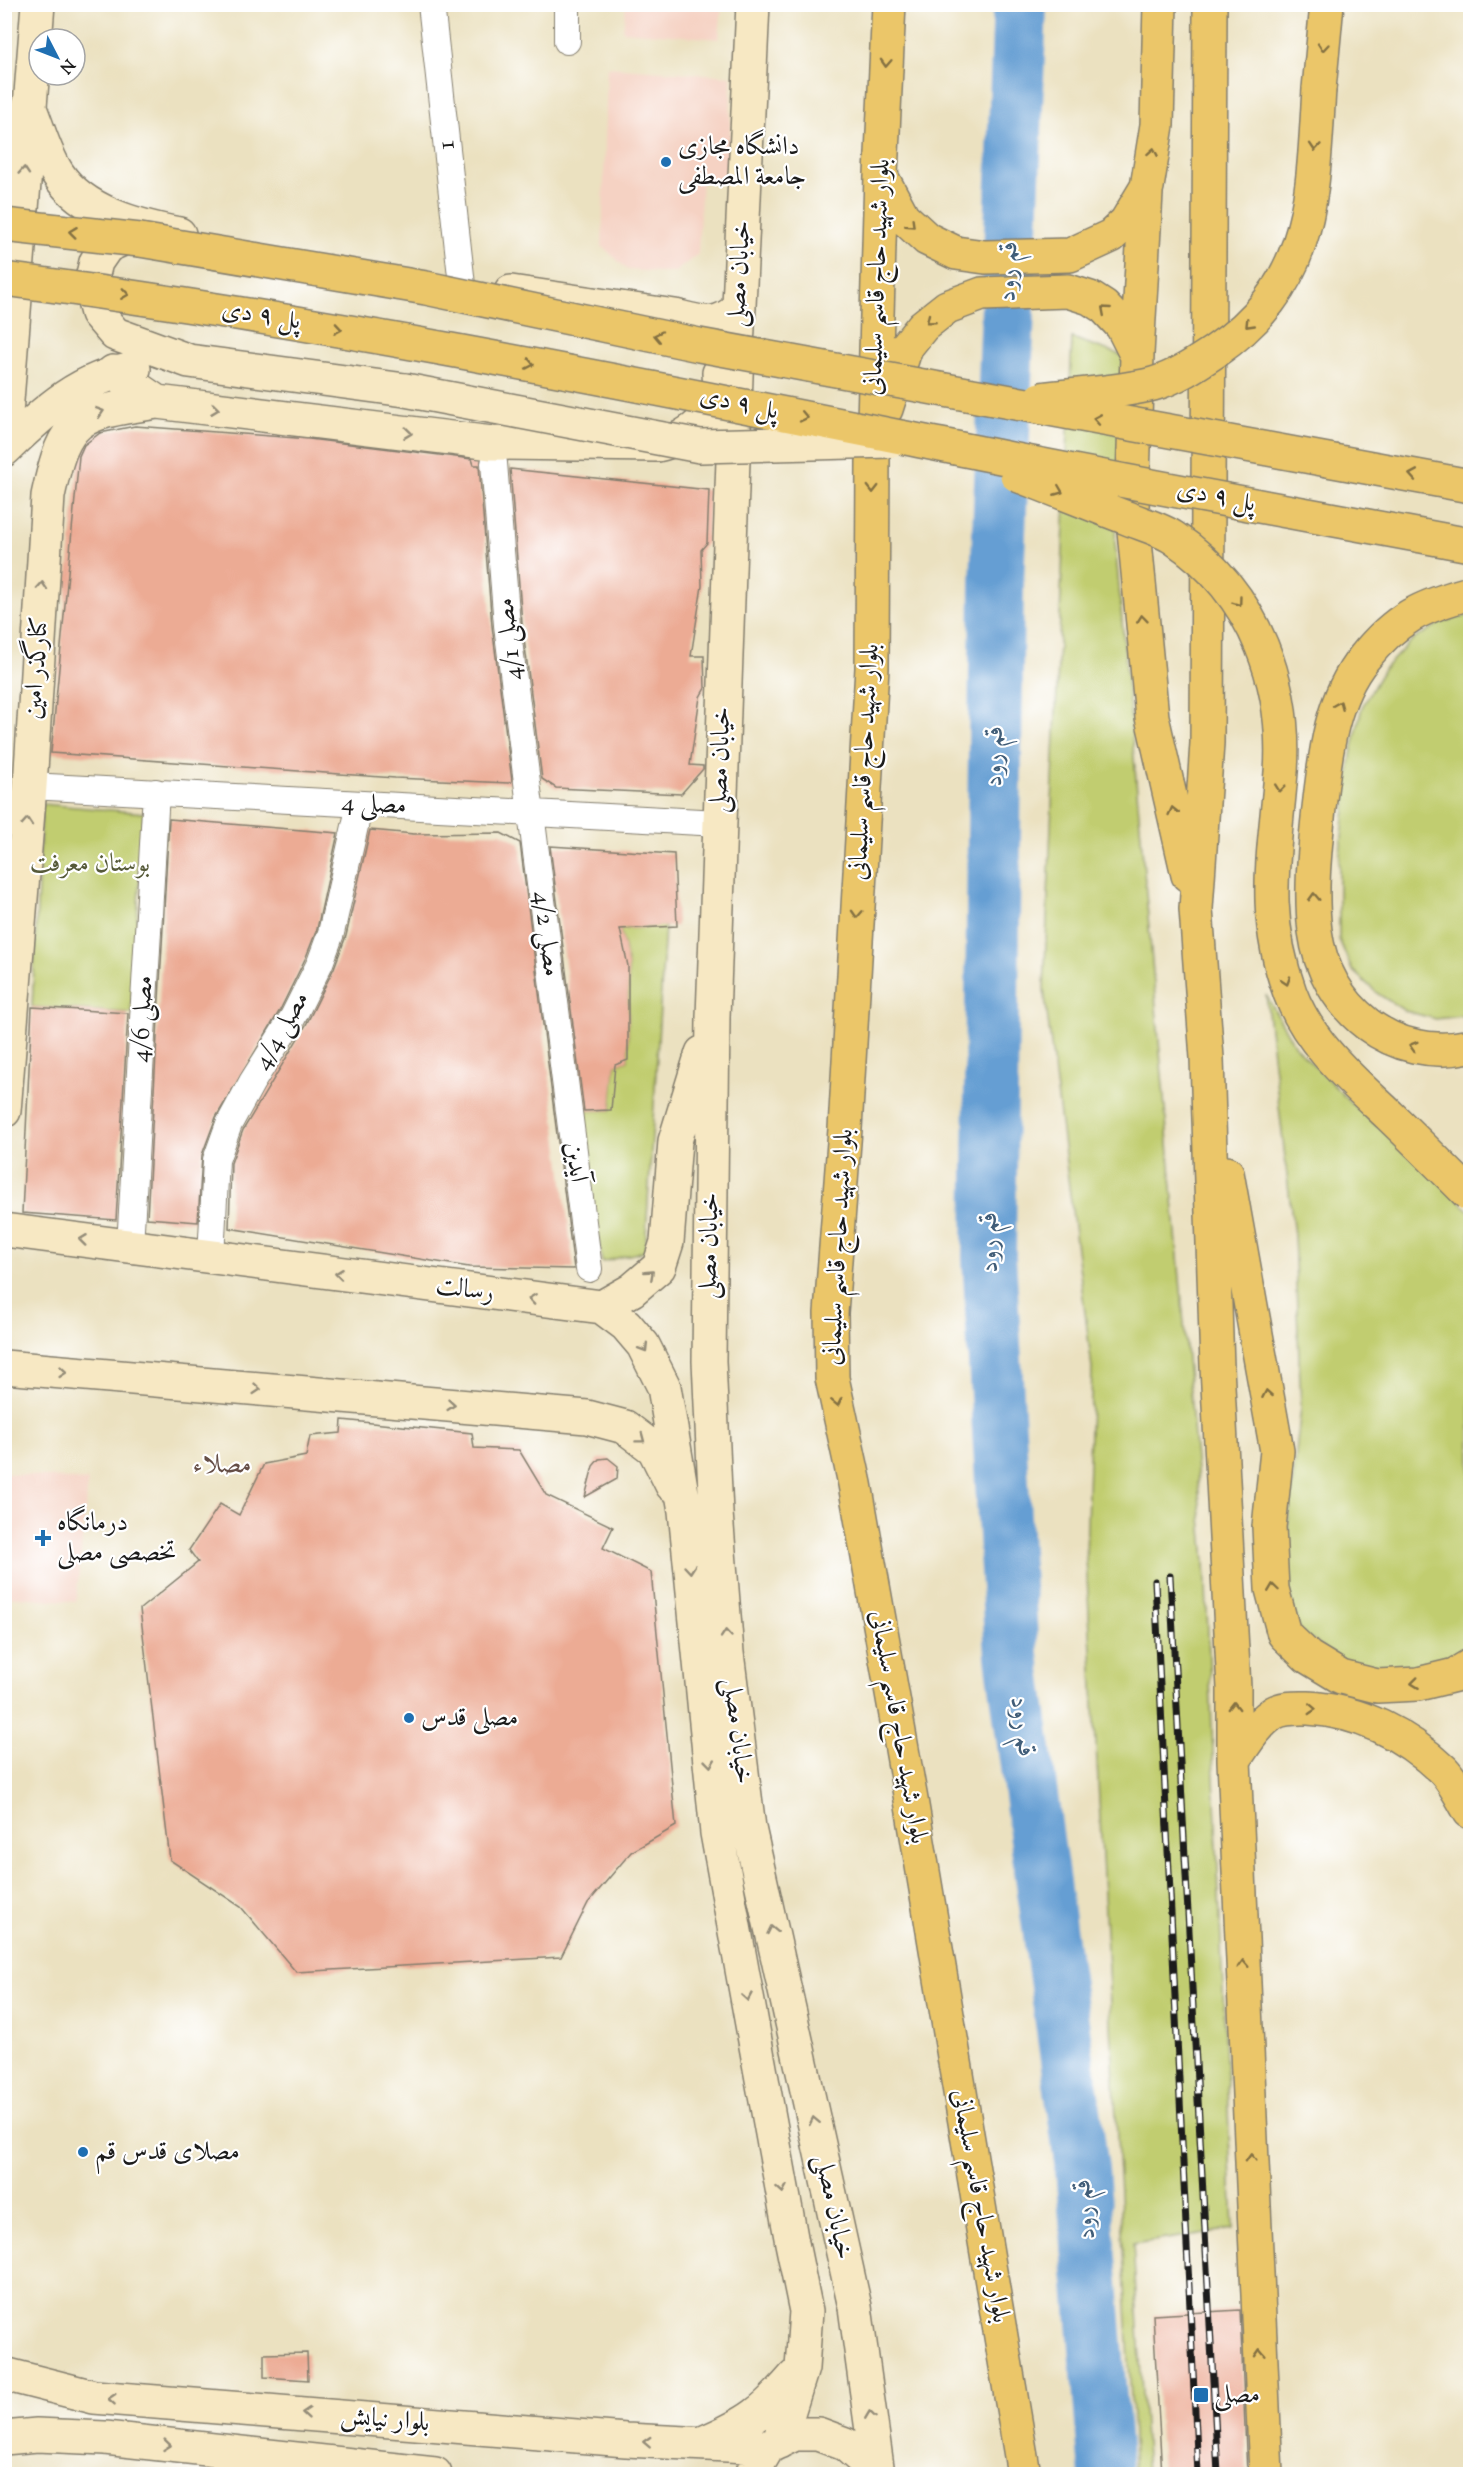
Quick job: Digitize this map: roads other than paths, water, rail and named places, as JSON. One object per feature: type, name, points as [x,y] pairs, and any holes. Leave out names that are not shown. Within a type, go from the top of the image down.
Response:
[{"type":"main road","points":[[4,439],[28,106],[38,4]]},
{"type":"main road","name":"خیابان مصلی","points":[[753,4],[718,823],[713,1017],[709,1361],[716,1513],[728,1653],[749,1828],[855,2307],[878,2474]]},
{"type":"main road","name":"بلوار شهید حاج قاسم سلیمانی","points":[[889,4],[880,175],[873,456],[872,668],[831,1313],[832,1378],[855,1484],[911,1800],[1024,2475]]},
{"type":"main road","points":[[1160,4],[1157,125],[1147,187],[1137,356],[1132,510],[1152,717],[1196,909]]},
{"type":"main road","points":[[1210,4],[1207,743],[1196,909],[1207,1058],[1217,1367],[1234,1688],[1234,1760],[1266,2475]]},
{"type":"main road","points":[[1011,403],[1155,383],[1194,365],[1238,336],[1273,299],[1297,251],[1312,196],[1327,4]]},
{"type":"main road","points":[[28,106],[57,173],[81,200],[148,228],[462,285],[688,319],[722,321],[739,308]]},
{"type":"main road","points":[[880,175],[903,217],[927,239],[956,254],[985,257],[1070,255],[1111,236],[1126,222],[1147,187]]},
{"type":"main road","name":"پل ۹ دی","points":[[4,225],[140,240],[426,288],[699,345],[1470,486]]},
{"type":"main road","points":[[148,228],[107,246],[96,262],[90,287],[97,313],[115,334],[189,361],[405,390],[700,446],[932,444],[1172,536],[1203,560],[1240,604],[1262,642],[1276,686],[1281,774],[1270,890],[1274,937],[1291,995],[1306,1026],[1341,1069],[1470,1195]]},
{"type":"main road","name":"پل ۹ دی","points":[[4,279],[133,296],[414,341],[932,444],[1470,545]]},
{"type":"main road","points":[[873,456],[896,372],[906,347],[923,326],[948,307],[982,294],[1068,291],[1090,298],[1104,307],[1122,326],[1137,356]]},
{"type":"main road","points":[[688,319],[717,330],[737,349]]},
{"type":"main road","points":[[112,372],[156,402],[492,443],[657,445],[681,438],[701,424],[718,395],[718,363],[712,347],[688,319]]},
{"type":"main road","points":[[4,450],[55,402],[85,383],[112,372],[189,361]]},
{"type":"main road","points":[[156,402],[189,361]]},
{"type":"main road","name":"کنارگذر امین","points":[[4,1111],[30,786],[48,496],[56,455],[77,424],[92,414],[156,402]]},
{"type":"main road","points":[[1470,593],[1430,604],[1390,629],[1362,660],[1338,705],[1326,746],[1314,861],[1314,893],[1316,933],[1329,977],[1356,1016],[1385,1037],[1420,1049],[1451,1050],[1470,1046]]},
{"type":"main road","points":[[596,1307],[632,1290],[658,1266],[667,1242],[675,1141],[713,1017]]},
{"type":"main road","points":[[1207,1058],[1277,1452],[1269,1527],[1272,1589],[1284,1634],[1308,1657],[1341,1677],[1377,1686],[1418,1684],[1455,1675],[1470,1666]]},
{"type":"main road","name":"رسالت","points":[[4,1230],[596,1307]]},
{"type":"main road","name":"خیابان مصلی","points":[[596,1307],[626,1325],[643,1345],[664,1387],[685,1511],[717,1833],[806,2311],[802,2368],[774,2444],[752,2475]]},
{"type":"main road","points":[[4,1367],[587,1417],[625,1427],[654,1449],[685,1511]]},
{"type":"main road","points":[[1234,1760],[1260,1726],[1274,1713],[1292,1708],[1328,1709],[1365,1719],[1405,1739],[1445,1772],[1470,1812]]},
{"type":"main road","points":[[698,2445],[737,2428],[769,2407],[802,2368]]},
{"type":"main road","name":"بلوار نیایش","points":[[4,2374],[94,2397],[698,2445],[774,2444],[795,2434],[818,2434],[845,2444],[878,2474]]},
{"type":"main road","name":"بلوار نیایش","points":[[4,2438],[37,2435],[105,2438],[316,2468],[435,2475]]},
{"type":"street","name":"1","points":[[431,4],[462,285]]},
{"type":"street","points":[[567,4],[567,41]]},
{"type":"street","name":"مصلی 4/1","points":[[494,463],[507,625],[531,814]]},
{"type":"street","name":"مصلی 4","points":[[30,786],[718,823]]},
{"type":"street","name":"مصلی 4/6","points":[[130,1246],[156,792]]},
{"type":"street","name":"مصلی 4/4","points":[[211,1257],[216,1160],[229,1124],[252,1082],[293,1017],[320,963],[331,933],[360,804]]},
{"type":"street","name":"مصلی 4/2","points":[[531,814],[561,1054]]},
{"type":"street","name":"آیدین","points":[[561,1054],[590,1269]]},
{"type":"waterway","name":"قم رود","points":[[1020,4],[997,584],[989,1257],[1012,1656],[1082,2169],[1106,2474]]},
{"type":"railway","points":[[1170,1576],[1218,2474]]},
{"type":"railway","points":[[1155,1581],[1198,2474]]},
{"type":"place","name":"دانشگاه مجازی جامعة المصطفی","points":[[666,162]]},
{"type":"place","name":"درمانگاه تخصصی مصلی","points":[[43,1538]]},
{"type":"place","name":"مصلی قدس","points":[[409,1718]]},
{"type":"place","name":"مصلای قدس قم","points":[[83,2152]]},
{"type":"place","name":"مصلی","points":[[1201,2395]]},
{"type":"district","name":"مصلاء","points":[[222,1465]]},
{"type":"park label","name":"بوستان معرفت","points":[[90,864]]}]
